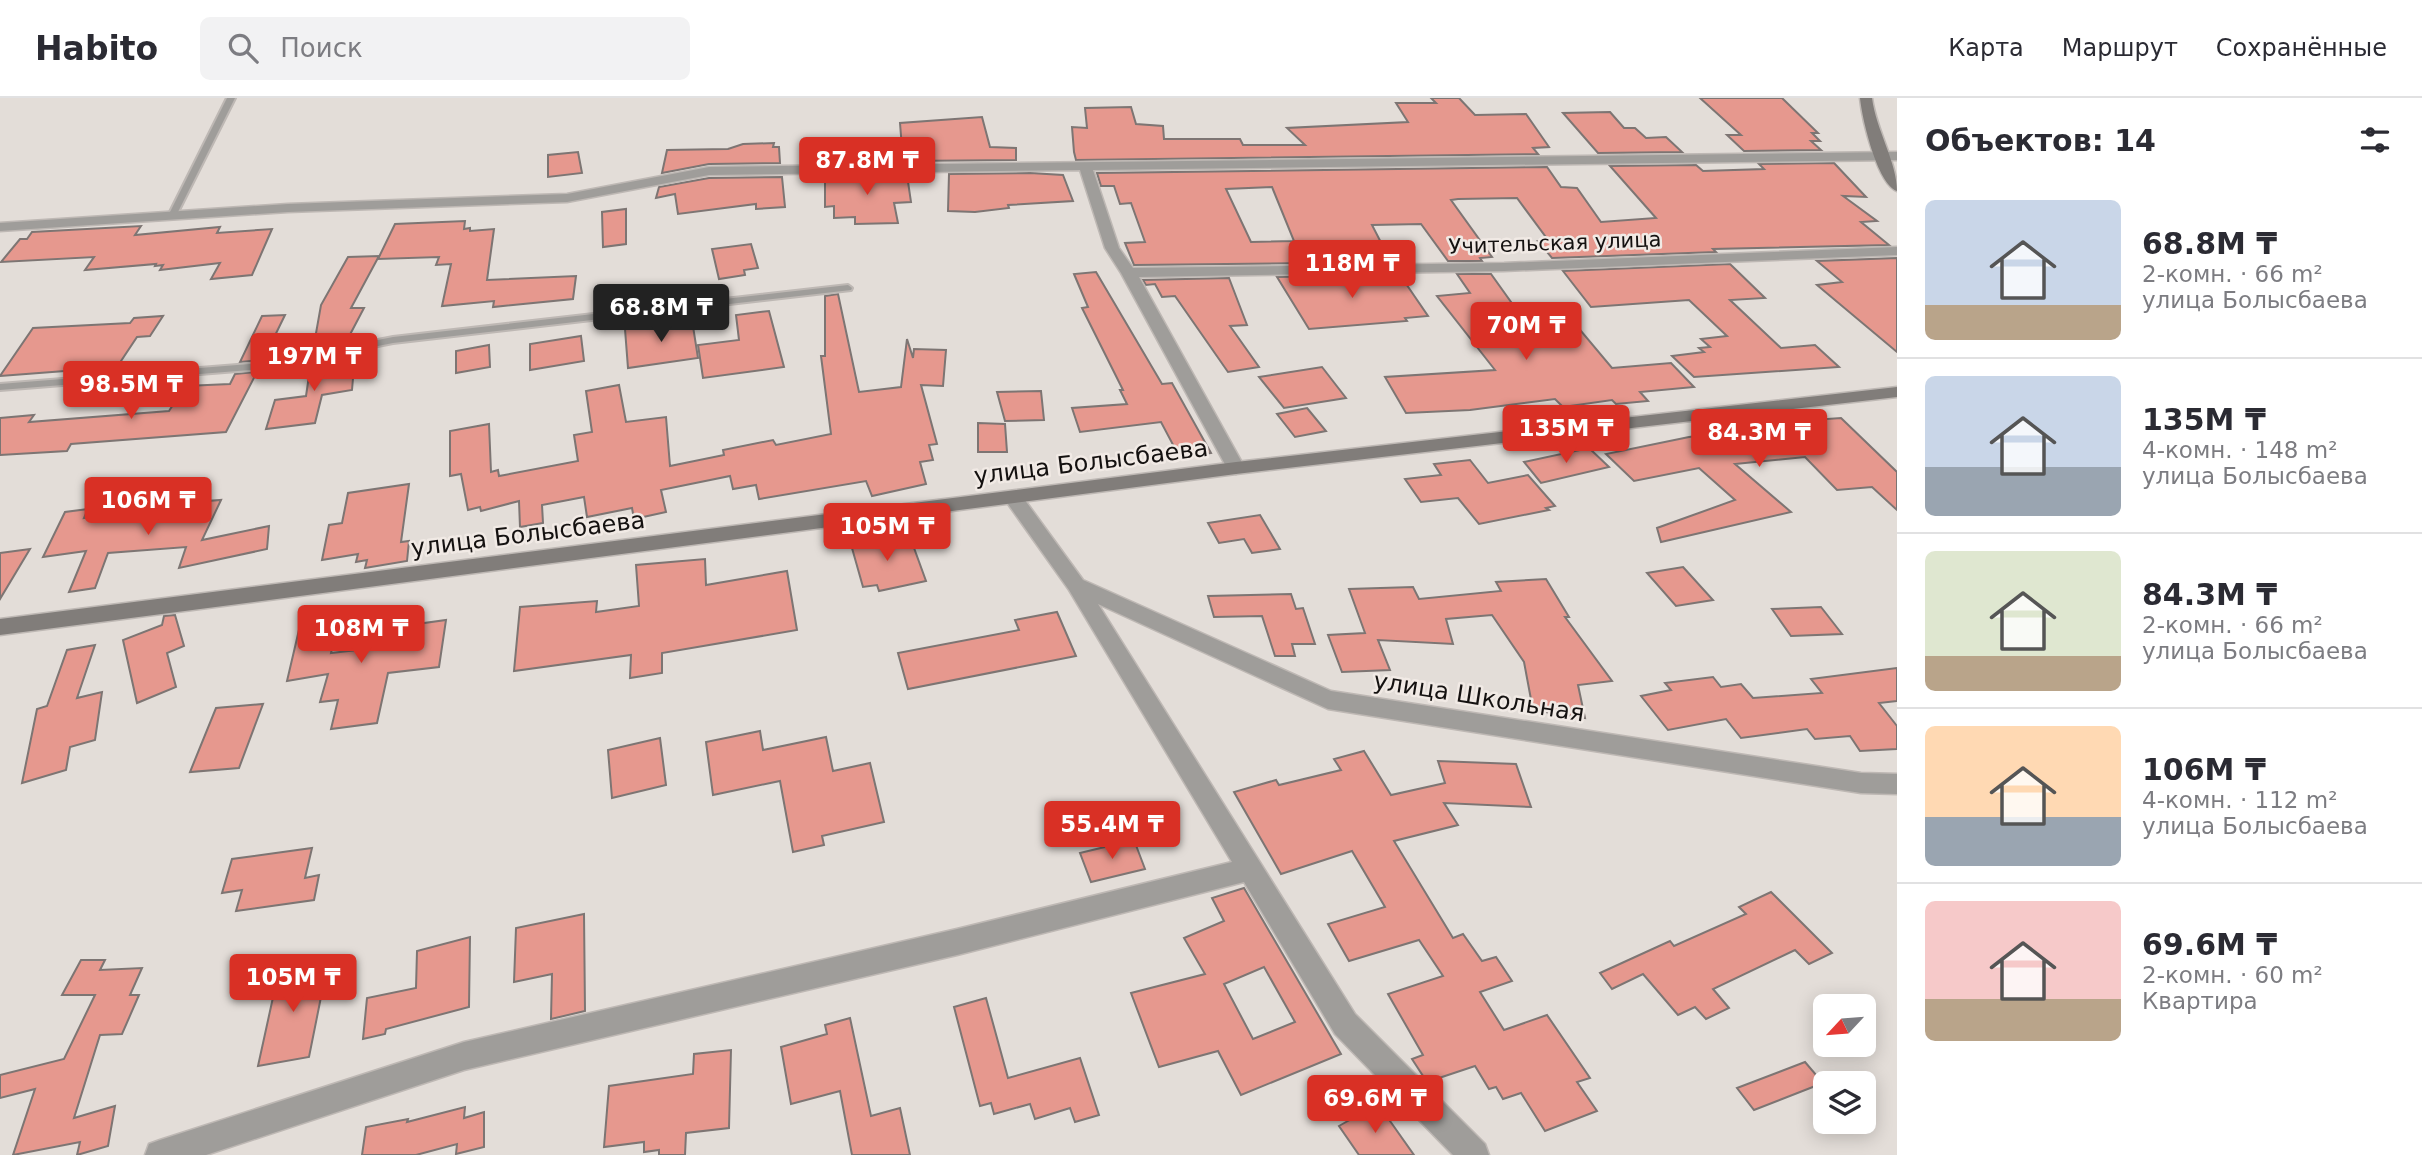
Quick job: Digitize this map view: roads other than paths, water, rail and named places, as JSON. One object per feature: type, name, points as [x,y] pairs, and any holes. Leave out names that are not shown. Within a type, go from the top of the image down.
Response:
[{"type":"street","points":[[1866,98],[1868,119],[1880,156],[1897,187]]},
{"type":"street","points":[[0,227],[173,214],[567,198],[709,171],[1897,156]]},
{"type":"street","points":[[1085,166],[1112,248],[1129,273],[1236,468]]},
{"type":"street","name":"Учительская улица","points":[[1129,273],[1503,267],[1897,251]]},
{"type":"street","name":"улица Болысбаева","points":[[0,626],[1236,468],[1897,392]]},
{"type":"street","points":[[1012,497],[1076,585],[1345,1024],[1474,1155]]},
{"type":"street","name":"улица Школьная","points":[[1076,585],[1328,700],[1861,783],[1897,784]]},
{"type":"street","points":[[160,1155],[464,1056],[957,942],[1248,869]]},
{"type":"lane","points":[[173,214],[231,98]]},
{"type":"lane","points":[[0,387],[262,366],[393,340],[848,288]]}]
